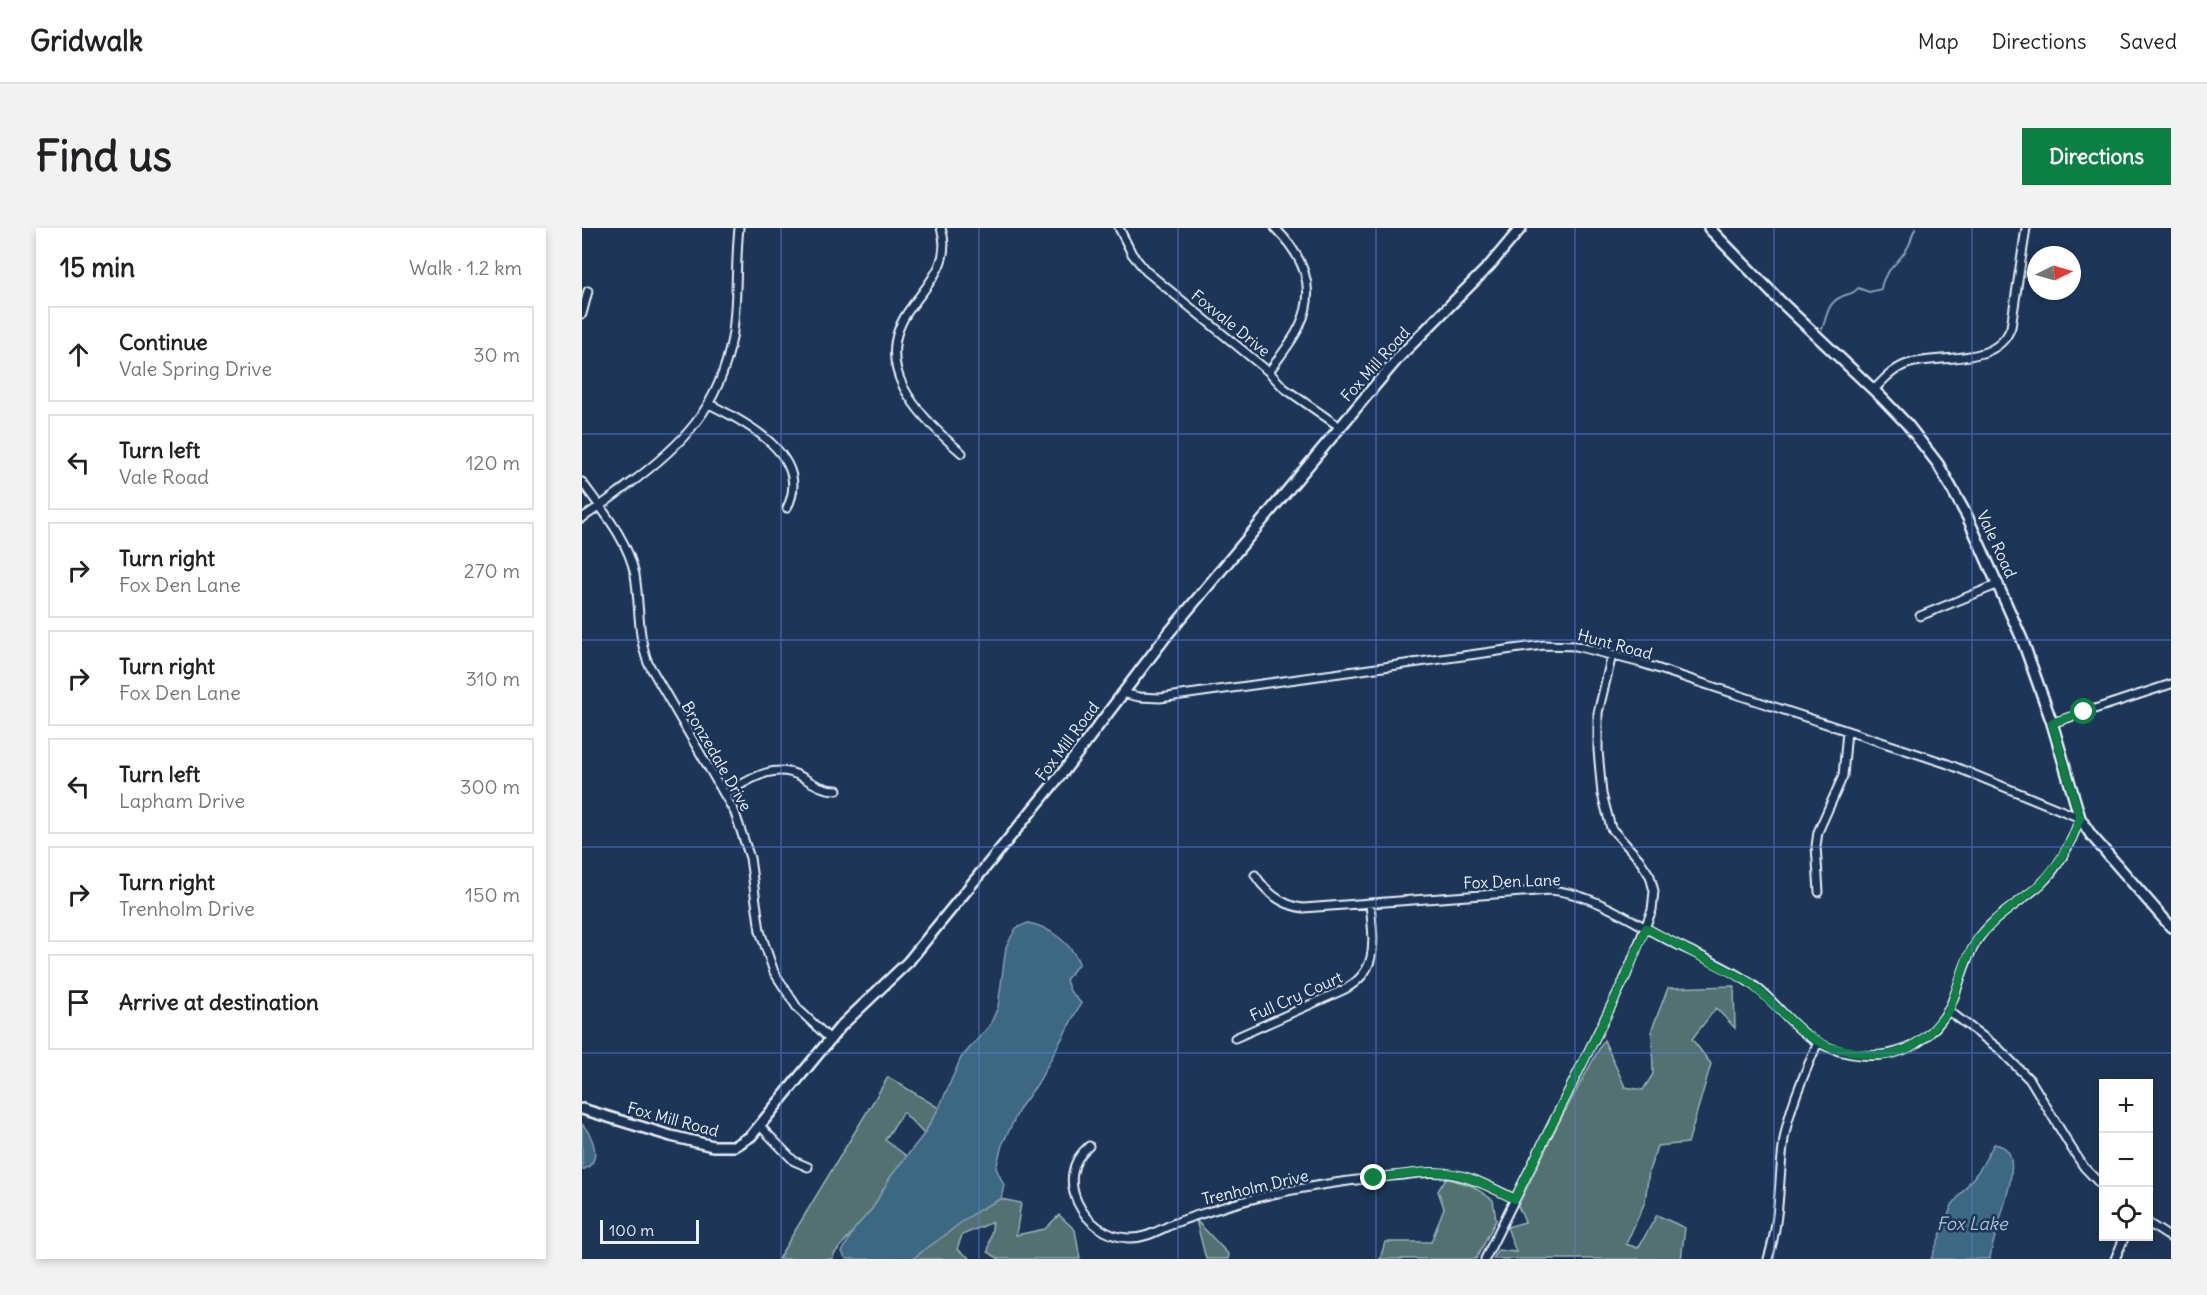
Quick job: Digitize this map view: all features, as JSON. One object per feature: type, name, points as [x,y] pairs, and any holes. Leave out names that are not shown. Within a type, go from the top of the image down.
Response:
[{"type":"main road","name":"Fox Mill Road","points":[[582,1109],[671,1136],[723,1147],[739,1145],[760,1126],[841,1026],[912,958],[1064,771],[1171,629],[1400,356],[1482,273],[1521,228]]},
{"type":"main road","name":"Vale Road","points":[[1709,228],[1778,299],[1907,424],[1938,464],[1968,516],[2026,647],[2052,723],[2080,818],[2091,835],[2171,927]]},
{"type":"street","points":[[582,518],[600,507],[668,454],[690,431],[709,404],[723,371],[732,336],[739,228]]},
{"type":"street","points":[[941,228],[945,244],[942,263],[904,317],[896,339],[895,362],[898,378],[908,398],[962,453]]},
{"type":"street","name":"Foxvale Drive","points":[[1119,228],[1132,254],[1146,271],[1269,372],[1284,388],[1341,426]]},
{"type":"street","points":[[1269,372],[1300,326],[1305,311],[1308,286],[1297,252],[1275,228]]},
{"type":"street","points":[[1874,390],[1891,374],[1908,364],[1982,353],[2005,340],[2011,327],[2026,228]]},
{"type":"street","points":[[582,314],[588,291]]},
{"type":"street","points":[[709,404],[758,431],[782,457],[790,473],[793,487],[793,494],[787,508]]},
{"type":"street","name":"Bronzedale Drive","points":[[582,482],[616,531],[630,561],[636,584],[641,640],[648,663],[725,794],[744,835],[753,874],[760,931],[774,972],[798,1009],[830,1039]]},
{"type":"street","points":[[1920,616],[1999,584]]},
{"type":"street","name":"Hunt Road","points":[[1122,693],[1160,698],[1544,645],[1576,646],[1612,655],[1954,766],[2080,818]]},
{"type":"street","points":[[1485,1259],[1626,976],[1646,928],[1654,898],[1650,876],[1639,859],[1611,828],[1602,794],[1597,734],[1598,713],[1612,655]]},
{"type":"street","points":[[2052,723],[2171,684]]},
{"type":"street","points":[[1819,892],[1815,852],[1817,839],[1843,776],[1847,731]]},
{"type":"street","points":[[725,794],[758,774],[772,771],[791,772],[817,787],[837,790]]},
{"type":"street","name":"Fox Den Lane","points":[[1255,875],[1274,896],[1296,907],[1309,908],[1561,891],[1584,898],[1646,928],[1749,982],[1804,1033],[1818,1042],[1858,1054],[1897,1053],[1909,1048],[1929,1034],[1949,1011],[1967,958],[1978,938],[1996,919],[2045,879],[2065,852],[2080,818]]},
{"type":"street","name":"Full Cry Court","points":[[1235,1038],[1343,990],[1359,980],[1367,969],[1373,952],[1370,903]]},
{"type":"street","points":[[1949,1011],[1998,1048],[2031,1081],[2084,1167],[2102,1187]]},
{"type":"street","points":[[1768,1259],[1777,1225],[1786,1131],[1799,1088],[1818,1042]]},
{"type":"street","points":[[760,1126],[794,1161],[808,1167]]},
{"type":"street","name":"Trenholm Drive","points":[[1089,1146],[1079,1155],[1074,1168],[1073,1185],[1077,1203],[1083,1213],[1099,1229],[1125,1238],[1143,1237],[1189,1218],[1261,1197],[1374,1178],[1428,1172],[1455,1174],[1487,1185],[1515,1199]]},
{"type":"street","points":[[2153,1226],[2171,1238]]},
{"type":"street","points":[[2115,1259],[2123,1241]]},
{"type":"green space","points":[[1734,986],[1735,1028],[1716,1008],[1692,1039],[1711,1064],[1688,1143],[1657,1146],[1649,1171],[1645,1202],[1626,1244],[1638,1248],[1657,1215],[1685,1228],[1681,1259],[1493,1259],[1498,1250],[1516,1252],[1507,1227],[1525,1222],[1518,1206],[1556,1128],[1604,1040],[1625,1087],[1643,1090],[1653,1074],[1652,1029],[1668,988]]},
{"type":"green space","points":[[888,1077],[939,1108],[924,1134],[903,1112],[885,1140],[908,1157],[891,1176],[872,1209],[834,1254],[833,1259],[778,1259]]},
{"type":"green space","points":[[1446,1178],[1472,1186],[1493,1200],[1496,1220],[1476,1259],[1380,1259],[1385,1242],[1431,1242],[1444,1208],[1438,1191]]},
{"type":"green space","points":[[1001,1199],[1021,1203],[1016,1235],[1045,1229],[1059,1215],[1075,1230],[1080,1259],[999,1259],[988,1252],[993,1222],[962,1235],[957,1249],[971,1259],[913,1259],[975,1211]]},
{"type":"green space","points":[[1196,1220],[1229,1255],[1228,1259],[1206,1259]]},
{"type":"water","points":[[1028,923],[1051,932],[1076,956],[1079,963],[1066,980],[1070,991],[1081,1003],[1038,1083],[1020,1108],[1002,1145],[996,1168],[1004,1185],[1001,1199],[971,1215],[913,1259],[846,1259],[842,1252],[855,1228],[872,1209],[891,1176],[924,1134],[939,1108],[961,1058],[990,1025],[998,1007],[1006,947],[1016,928]]},
{"type":"water","points":[[582,1124],[593,1142],[595,1155],[589,1166],[582,1170]]},
{"type":"water","name":"Fox Lake","points":[[1994,1144],[2006,1149],[2009,1153],[2011,1175],[1990,1259],[1931,1259],[1952,1205],[1980,1169]]},
{"type":"waterway","points":[[1822,329],[1828,311],[1836,300],[1858,288],[1869,292],[1881,289],[1885,276],[1906,251],[1916,228]]},
{"type":"route","points":[[1374,1178],[1428,1172],[1455,1174],[1487,1185],[1515,1199],[1626,976],[1646,928],[1749,982],[1804,1033],[1829,1047],[1858,1054],[1889,1055],[1916,1044],[1929,1034],[1949,1011],[1967,958],[1978,938],[1996,919],[2041,884],[2065,852],[2080,818],[2052,723],[2084,712]]}]
